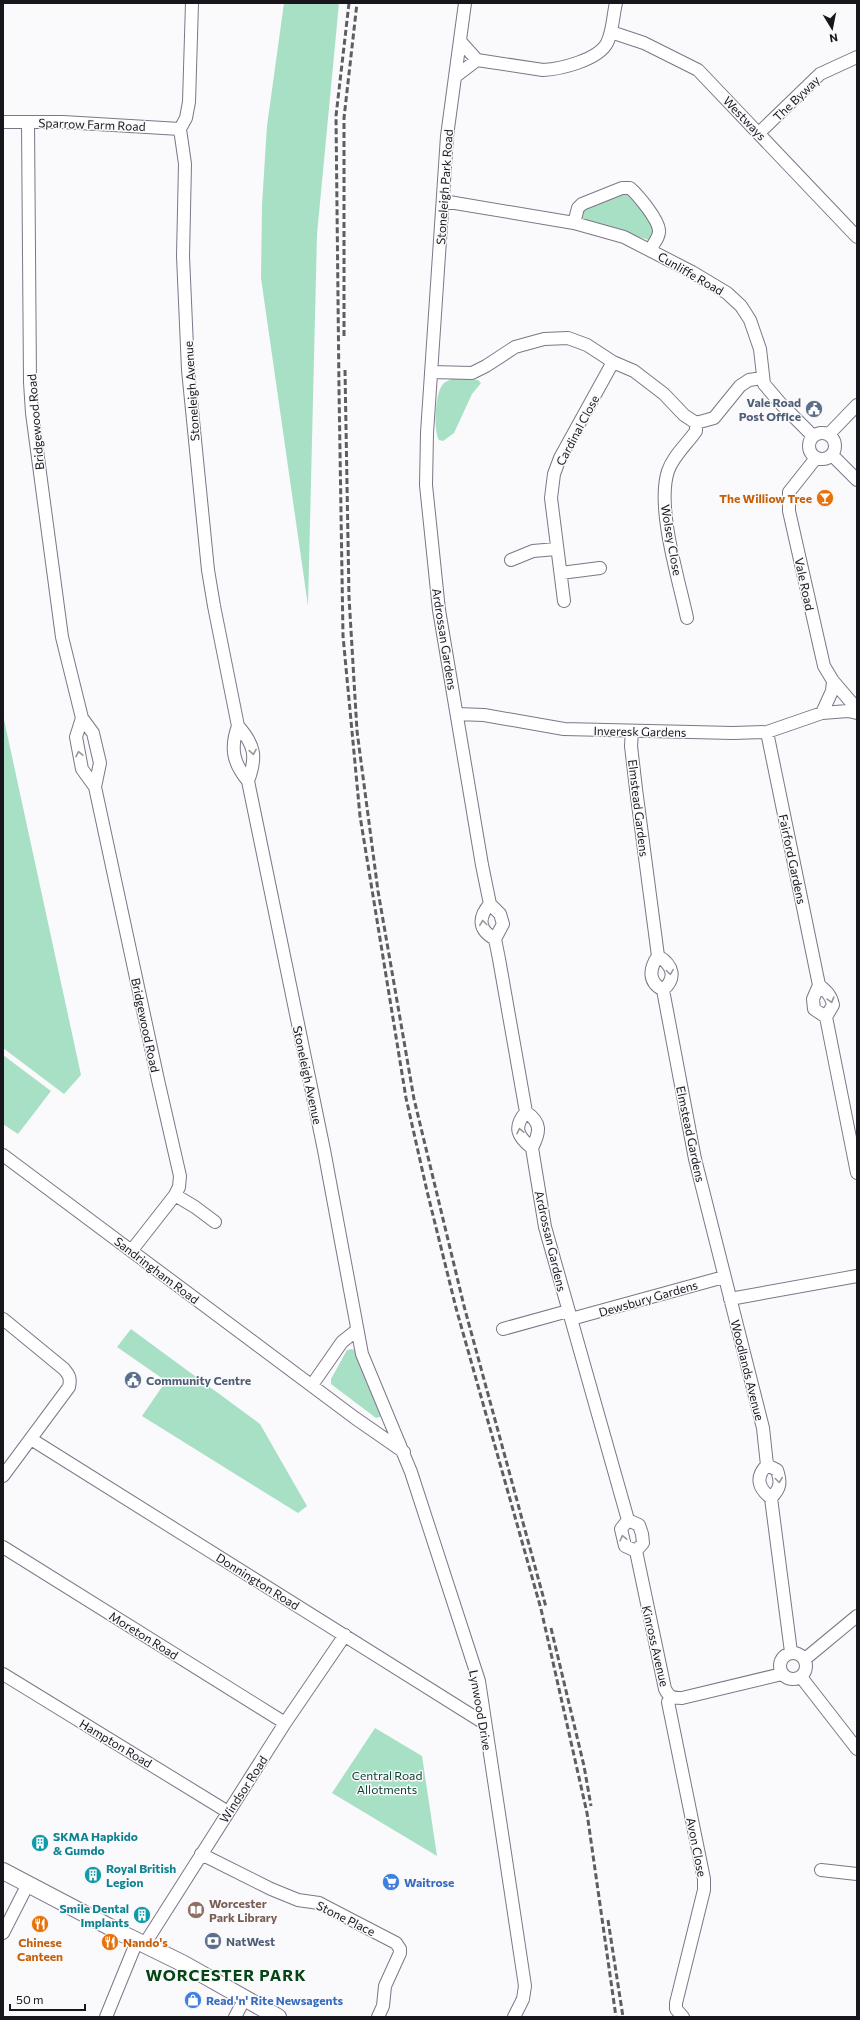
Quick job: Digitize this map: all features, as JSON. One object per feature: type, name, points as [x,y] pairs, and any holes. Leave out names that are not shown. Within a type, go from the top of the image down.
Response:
[{"type":"main road","points":[[3,1871],[184,1964],[278,2017]]},
{"type":"street","points":[[180,129],[186,118],[189,102],[192,3]]},
{"type":"street","name":"Stoneleigh Park Road","points":[[431,372],[447,136],[465,3]]},
{"type":"street","points":[[460,41],[476,60],[543,70],[553,70],[594,55],[606,44],[616,3]]},
{"type":"street","name":"Westways","points":[[610,32],[644,42],[698,70],[759,132],[857,237]]},
{"type":"street","name":"The Byway","points":[[759,132],[820,74],[857,57]]},
{"type":"street","points":[[456,76],[476,60]]},
{"type":"street","name":"Sparrow Farm Road","points":[[3,122],[180,129]]},
{"type":"street","name":"Bridgewood Road","points":[[28,122],[30,382],[32,413],[62,637],[82,718],[93,733],[100,763],[95,786],[180,1176],[179,1187],[175,1195],[132,1250]]},
{"type":"street","name":"Stoneleigh Avenue","points":[[180,129],[185,164],[183,256],[188,370],[199,489],[214,606],[238,726],[233,740],[234,755],[238,769],[248,781],[324,1150],[357,1330],[362,1354],[367,1368]]},
{"type":"street","name":"Cunliffe Road","points":[[574,223],[578,208],[582,204],[622,188],[630,188],[652,214],[660,230],[650,250]]},
{"type":"street","name":"Cunliffe Road","points":[[443,201],[574,223],[624,237],[727,293],[741,306],[750,320],[756,335],[762,378],[772,395],[813,436]]},
{"type":"street","points":[[431,372],[472,373],[480,370],[515,347],[544,340],[568,338],[577,341],[613,362],[634,371],[664,394],[684,415],[696,423],[714,418],[740,386],[749,380],[762,378]]},
{"type":"street","name":"Cardinal Close","points":[[564,601],[556,548],[551,498],[554,474],[613,362]]},
{"type":"street","name":"Ardrossan Gardens","points":[[431,372],[427,433],[426,485],[439,610],[482,865],[490,904],[500,914],[503,924],[495,939],[526,1112],[533,1117],[538,1126],[538,1136],[532,1148],[546,1227],[628,1520]]},
{"type":"street","points":[[829,434],[857,405]]},
{"type":"street","name":"Wolsey Close","points":[[687,618],[669,532],[665,508],[665,493],[668,471],[696,431],[696,423]]},
{"type":"street","points":[[829,434],[819,433],[813,436],[809,448],[816,458],[824,459],[832,456]]},
{"type":"street","points":[[829,434],[835,443],[832,456]]},
{"type":"street","points":[[832,456],[857,480]]},
{"type":"street","name":"Vale Road","points":[[816,458],[789,492],[789,511],[824,666],[833,681],[857,709]]},
{"type":"street","points":[[511,560],[533,551],[556,548]]},
{"type":"street","points":[[560,573],[600,568]]},
{"type":"street","points":[[822,713],[832,691],[833,681]]},
{"type":"street","name":"Inveresk Gardens","points":[[457,714],[484,715],[564,729],[733,733],[768,732],[822,713],[848,711],[857,713]]},
{"type":"street","name":"Bridgewood Road","points":[[82,718],[76,737],[82,769],[95,786]]},
{"type":"street","name":"Stoneleigh Avenue","points":[[238,726],[250,739],[254,752],[254,767],[248,781]]},
{"type":"street","name":"Elmstead Gardens","points":[[632,731],[631,746],[658,956],[651,970],[652,980],[657,987],[663,990],[695,1159],[724,1277]]},
{"type":"street","name":"Fairford Gardens","points":[[768,732],[819,985]]},
{"type":"street","points":[[490,904],[483,912],[481,919],[483,929],[489,936],[495,939]]},
{"type":"street","points":[[658,956],[667,961],[672,977],[670,984],[663,990]]},
{"type":"street","points":[[826,1017],[814,1009],[812,999],[819,985],[830,994],[832,999],[833,1005],[826,1017],[857,1173]]},
{"type":"street","points":[[526,1112],[518,1121],[518,1131],[522,1141],[532,1148]]},
{"type":"street","name":"Sandringham Road","points":[[3,1155],[404,1452]]},
{"type":"street","points":[[175,1195],[198,1203],[216,1222]]},
{"type":"street","points":[[730,1300],[857,1276]]},
{"type":"street","name":"Woodlands Avenue","points":[[724,1277],[763,1428],[767,1465]]},
{"type":"street","name":"Dewsbury Gardens","points":[[503,1329],[570,1315],[724,1277]]},
{"type":"street","points":[[3,1319],[64,1368],[70,1375],[69,1387],[3,1476]]},
{"type":"street","points":[[312,1385],[342,1342],[357,1330]]},
{"type":"street","name":"Lynwood Drive","points":[[367,1368],[404,1452],[479,1681],[484,1723],[525,1986],[523,1999],[514,2017]]},
{"type":"street","name":"Donnington Road","points":[[30,1439],[484,1723]]},
{"type":"street","points":[[771,1498],[779,1489],[780,1480],[777,1470],[767,1465],[761,1471],[759,1483],[763,1491],[771,1498],[791,1652]]},
{"type":"street","points":[[628,1520],[639,1525],[642,1534],[643,1543],[636,1551],[625,1546],[622,1538],[621,1529],[628,1520]]},
{"type":"street","name":"Moreton Road","points":[[3,1547],[285,1723]]},
{"type":"street","name":"Kinross Avenue","points":[[636,1551],[665,1689],[672,1698],[682,1698],[782,1674]]},
{"type":"street","points":[[805,1658],[857,1616]]},
{"type":"street","name":"Windsor Road","points":[[106,2017],[141,1943],[201,1854],[285,1723],[345,1635]]},
{"type":"street","points":[[791,1652],[800,1654],[805,1658],[807,1665],[801,1677],[795,1679],[788,1679],[782,1674],[780,1666],[782,1658],[785,1654],[791,1652]]},
{"type":"street","name":"Hampton Road","points":[[3,1674],[228,1812]]},
{"type":"street","points":[[801,1677],[857,1749]]},
{"type":"street","name":"Avon Close","points":[[672,1698],[668,1702],[704,1879],[704,1890],[676,2003],[676,2009],[683,2017]]},
{"type":"street","name":"Stone Place","points":[[201,1854],[271,1889],[298,1900],[319,1903],[396,1943],[400,1949],[400,1953],[385,1986],[380,2012]]},
{"type":"street","points":[[821,1870],[857,1874]]},
{"type":"street","points":[[3,1934],[28,1884]]},
{"type":"street","points":[[235,2017],[245,1998]]},
{"type":"green space","points":[[284,3],[339,3],[317,234],[308,606],[261,278],[262,205],[267,126]]},
{"type":"green space","points":[[617,193],[630,195],[653,225],[652,238],[649,240],[585,221],[582,218],[582,210]]},
{"type":"green space","points":[[454,378],[478,380],[481,383],[472,394],[454,433],[443,441],[439,440],[436,428],[438,395],[443,384]]},
{"type":"green space","points":[[3,715],[81,1075],[64,1094],[3,1048]]},
{"type":"green space","points":[[3,1055],[51,1091],[18,1134],[3,1124]]},
{"type":"green space","points":[[131,1329],[260,1424],[307,1506],[298,1513],[142,1416],[166,1381],[117,1347]]},
{"type":"green space","points":[[352,1349],[357,1352],[382,1413],[380,1417],[376,1418],[331,1384],[331,1379],[347,1350]]},
{"type":"green space","name":"Central Road Allotments","points":[[375,1728],[422,1756],[437,1856],[332,1793]]},
{"type":"railway","points":[[349,3],[336,116],[339,389],[343,636],[360,816],[406,1098],[427,1191],[456,1308],[541,1609],[587,1813],[616,2017]]},
{"type":"railway","points":[[344,336],[344,118],[357,3]]},
{"type":"railway","points":[[345,370],[349,597],[357,731],[378,891],[414,1099],[464,1306],[546,1607]]},
{"type":"railway","points":[[551,1628],[584,1766],[591,1806]]},
{"type":"railway","points":[[608,1920],[623,2017]]},
{"type":"place","name":"Vale Road Post Office","points":[[814,409]]},
{"type":"place","name":"The Williow Tree","points":[[825,498]]},
{"type":"place","name":"Community Centre","points":[[133,1380]]},
{"type":"place","name":"SKMA Hapkido & Gumdo","points":[[40,1843]]},
{"type":"place","name":"Royal British Legion","points":[[93,1875]]},
{"type":"place","name":"Waitrose","points":[[391,1882]]},
{"type":"place","name":"Worcester Park Library","points":[[196,1910]]},
{"type":"place","name":"Smile Dental Implants","points":[[142,1915]]},
{"type":"place","name":"Chinese Canteen","points":[[40,1924]]},
{"type":"place","name":"NatWest","points":[[213,1941]]},
{"type":"place","name":"Nando's","points":[[110,1942]]},
{"type":"place","name":"Read 'n' Rite Newsagents","points":[[193,2000]]},
{"type":"district","name":"WORCESTER PARK","points":[[226,1974]]}]
